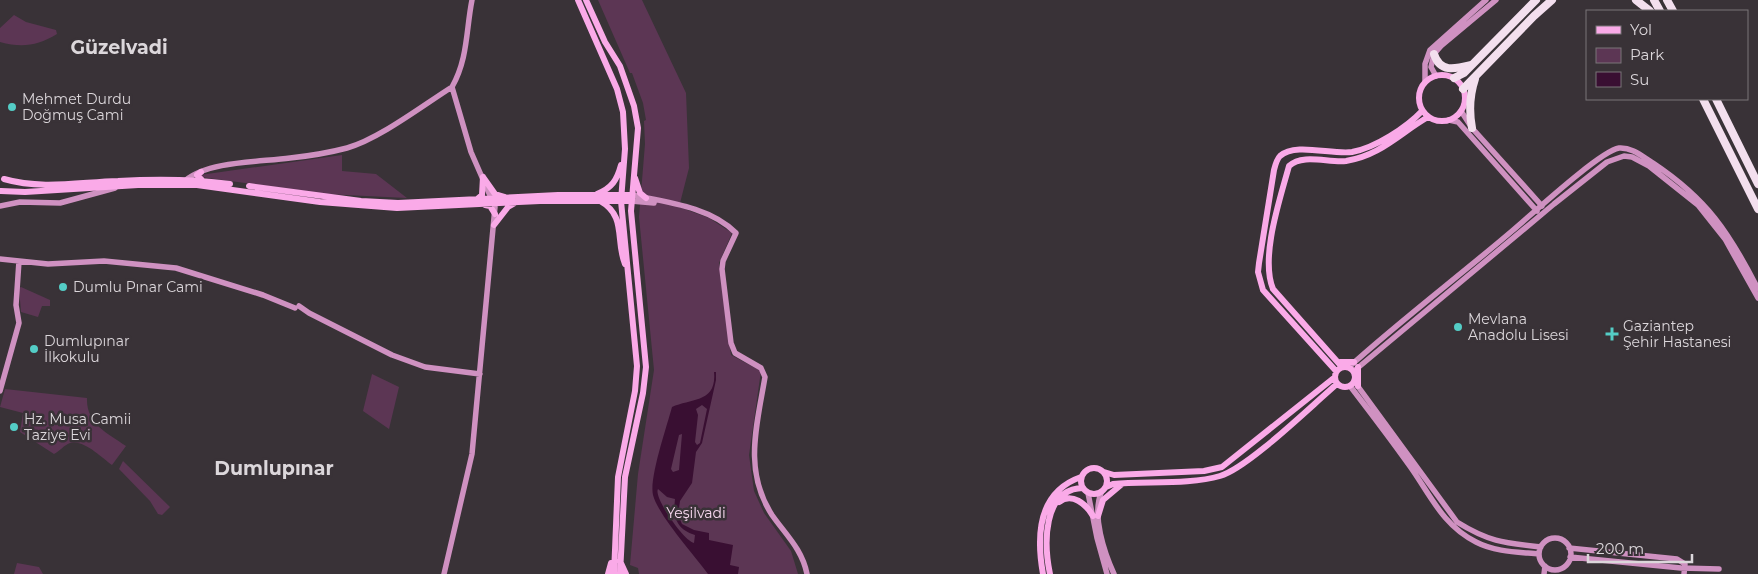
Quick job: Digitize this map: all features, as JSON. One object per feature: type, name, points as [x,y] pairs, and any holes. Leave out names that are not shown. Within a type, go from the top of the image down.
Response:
[{"type":"highway","points":[[1454,78],[1464,73],[1536,0]]},
{"type":"highway","points":[[1463,89],[1552,0]]},
{"type":"highway","points":[[1534,16],[1560,0]]},
{"type":"highway","points":[[1636,0],[1649,10]]},
{"type":"highway","points":[[1434,54],[1437,62],[1443,67],[1455,69],[1471,65]]},
{"type":"highway","points":[[1472,128],[1470,118],[1472,88],[1476,76]]},
{"type":"highway","points":[[1704,100],[1758,209]]},
{"type":"highway","points":[[1716,100],[1758,184]]},
{"type":"main road","points":[[578,0],[617,89],[623,112],[625,150],[621,198],[638,366],[618,477],[616,558],[620,574]]},
{"type":"main road","points":[[586,0],[605,42],[620,66],[634,106],[638,128],[631,198],[646,368],[643,393],[625,476],[614,574]]},
{"type":"main road","points":[[1446,75],[1454,78],[1463,89],[1464,104],[1461,111],[1449,120],[1442,122],[1428,117],[1422,111],[1418,96],[1425,82],[1436,76],[1446,75]]},
{"type":"main road","points":[[1354,386],[1263,290],[1258,272],[1274,170],[1280,156],[1294,149],[1320,152],[1353,152],[1394,135],[1422,111]]},
{"type":"main road","points":[[1354,386],[1272,289],[1268,277],[1275,213],[1289,166],[1294,161],[1345,161],[1362,157],[1388,146],[1428,117]]},
{"type":"main road","points":[[593,195],[606,190],[615,182],[625,150]]},
{"type":"main road","points":[[201,172],[197,175],[202,180]]},
{"type":"main road","points":[[634,176],[640,192],[646,198]]},
{"type":"main road","points":[[483,177],[495,194],[508,198]]},
{"type":"main road","points":[[475,201],[482,195],[483,177]]},
{"type":"main road","points":[[4,179],[56,186],[120,180],[202,180],[361,201],[424,204],[475,201],[518,202],[631,198]]},
{"type":"main road","points":[[1,191],[26,192],[196,184],[307,200],[397,208],[484,204],[508,198],[593,195],[621,198]]},
{"type":"main road","points":[[599,200],[609,206],[617,215],[621,255],[628,271]]},
{"type":"main road","points":[[494,225],[508,207],[518,202]]},
{"type":"main road","points":[[484,204],[490,206],[495,214]]},
{"type":"main road","points":[[1043,574],[1040,556],[1042,524],[1046,504],[1061,486],[1081,477],[1090,468],[1098,468],[1114,475],[1204,471],[1222,467],[1341,372]]},
{"type":"main road","points":[[1106,487],[1113,484],[1222,476],[1245,463],[1341,372]]},
{"type":"main road","points":[[1050,574],[1047,531],[1054,506],[1064,493],[1074,488],[1082,488],[1088,493],[1101,493],[1106,487],[1108,480],[1104,472]]},
{"type":"main road","points":[[1081,477],[1082,488]]},
{"type":"main road","points":[[1054,506],[1064,498],[1072,498],[1083,503],[1096,516],[1103,500],[1114,489],[1125,483]]},
{"type":"main road","points":[[608,574],[616,558]]},
{"type":"main road","points":[[616,558],[626,574]]},
{"type":"street","points":[[186,180],[201,172],[252,162],[310,155],[362,143],[452,87],[459,75],[465,54],[472,0]]},
{"type":"street","points":[[1425,82],[1425,64],[1430,50],[1486,0]]},
{"type":"street","points":[[1436,76],[1430,63],[1434,54],[1496,0]]},
{"type":"street","points":[[444,574],[472,454],[495,214],[493,201],[471,152],[452,87]]},
{"type":"street","points":[[1461,111],[1472,128],[1541,205],[1544,213]]},
{"type":"street","points":[[1449,120],[1458,122],[1536,210],[1544,213]]},
{"type":"street","points":[[1341,372],[1541,205],[1601,157],[1620,148],[1634,151],[1672,176],[1713,213],[1729,235],[1758,289]]},
{"type":"street","points":[[1341,372],[1607,162],[1616,158],[1632,157],[1649,166],[1698,205],[1726,239],[1758,298]]},
{"type":"street","points":[[0,206],[20,202],[60,203],[118,187]]},
{"type":"street","points":[[631,198],[646,198],[669,203],[718,219],[736,233],[722,261],[731,343],[735,353],[761,368],[765,377],[754,444],[753,465],[757,486],[773,516],[802,554],[807,574]]},
{"type":"street","points":[[631,198],[669,203]]},
{"type":"street","points":[[0,259],[48,264],[91,260],[172,268],[264,295],[297,307],[396,356],[425,367],[480,374]]},
{"type":"street","points":[[0,391],[20,323],[16,306],[19,261]]},
{"type":"street","points":[[1354,386],[1457,522],[1479,536],[1497,542],[1541,547]]},
{"type":"street","points":[[1354,386],[1425,488],[1435,507],[1453,527],[1476,542],[1496,549],[1539,554]]},
{"type":"street","points":[[1088,493],[1114,574]]},
{"type":"street","points":[[1101,493],[1096,516],[1107,574]]},
{"type":"street","points":[[1557,538],[1566,543],[1569,548],[1570,557],[1564,567],[1554,572],[1545,566],[1539,554],[1541,547],[1547,540],[1557,538]]},
{"type":"street","points":[[1569,548],[1679,560],[1683,571]]},
{"type":"street","points":[[1570,557],[1683,571],[1719,569]]},
{"type":"street","points":[[1544,574],[1545,566]]},
{"type":"green space","name":"Yeşilvadi","points":[[598,0],[642,0],[686,93],[689,168],[679,207],[709,218],[732,233],[719,263],[731,355],[761,371],[749,455],[754,491],[764,513],[791,551],[798,574],[639,574],[638,568],[630,565],[638,474],[654,370],[639,217],[645,144],[644,121],[646,120],[643,103],[632,73],[630,73]]},
{"type":"green space","points":[[14,15],[26,22],[56,30],[57,34],[29,45],[0,42],[0,28]]},
{"type":"green space","points":[[342,155],[342,171],[376,174],[407,198],[325,194],[201,177],[200,175]]},
{"type":"green space","points":[[21,287],[50,300],[50,306],[42,306],[38,317],[21,312],[19,288]]},
{"type":"green space","points":[[372,374],[399,387],[389,429],[363,411]]},
{"type":"green space","points":[[5,389],[87,398],[90,415],[94,421],[105,432],[126,446],[112,465],[87,446],[81,444],[70,443],[54,454],[20,432],[23,413],[0,407]]},
{"type":"green space","points":[[123,461],[170,507],[162,515],[158,514],[150,501],[119,469]]},
{"type":"green space","points":[[17,563],[39,567],[43,574],[14,574]]},
{"type":"water","points":[[714,372],[716,372],[716,380],[702,443],[696,452],[692,483],[680,501],[678,515],[682,524],[694,530],[709,533],[709,540],[733,545],[730,565],[739,567],[738,574],[708,574],[669,524],[656,503],[652,487],[672,407],[701,398],[707,394],[714,382]],"holes":[[[702,405],[707,409],[700,443],[697,445],[695,442],[698,415],[696,409]],[[682,434],[679,470],[673,472],[671,469],[679,435]],[[658,489],[667,497],[675,499],[675,517],[677,522],[684,529],[695,535],[694,543],[683,535],[677,527],[660,501]]]},
{"type":"place","name":"Mehmet Durdu Doğmuş Cami","points":[[12,107]]},
{"type":"place","name":"Dumlu Pınar Cami","points":[[63,287]]},
{"type":"place","name":"Mevlana Anadolu Lisesi","points":[[1458,327]]},
{"type":"place","name":"Gaziantep Şehir Hastanesi","points":[[1612,334]]},
{"type":"place","name":"Dumlupınar İlkokulu","points":[[34,349]]},
{"type":"place","name":"Hz. Musa Camii Taziye Evi","points":[[14,427]]},
{"type":"district","name":"Güzelvadi","points":[[119,47]]},
{"type":"district","name":"Dumlupınar","points":[[274,468]]}]
